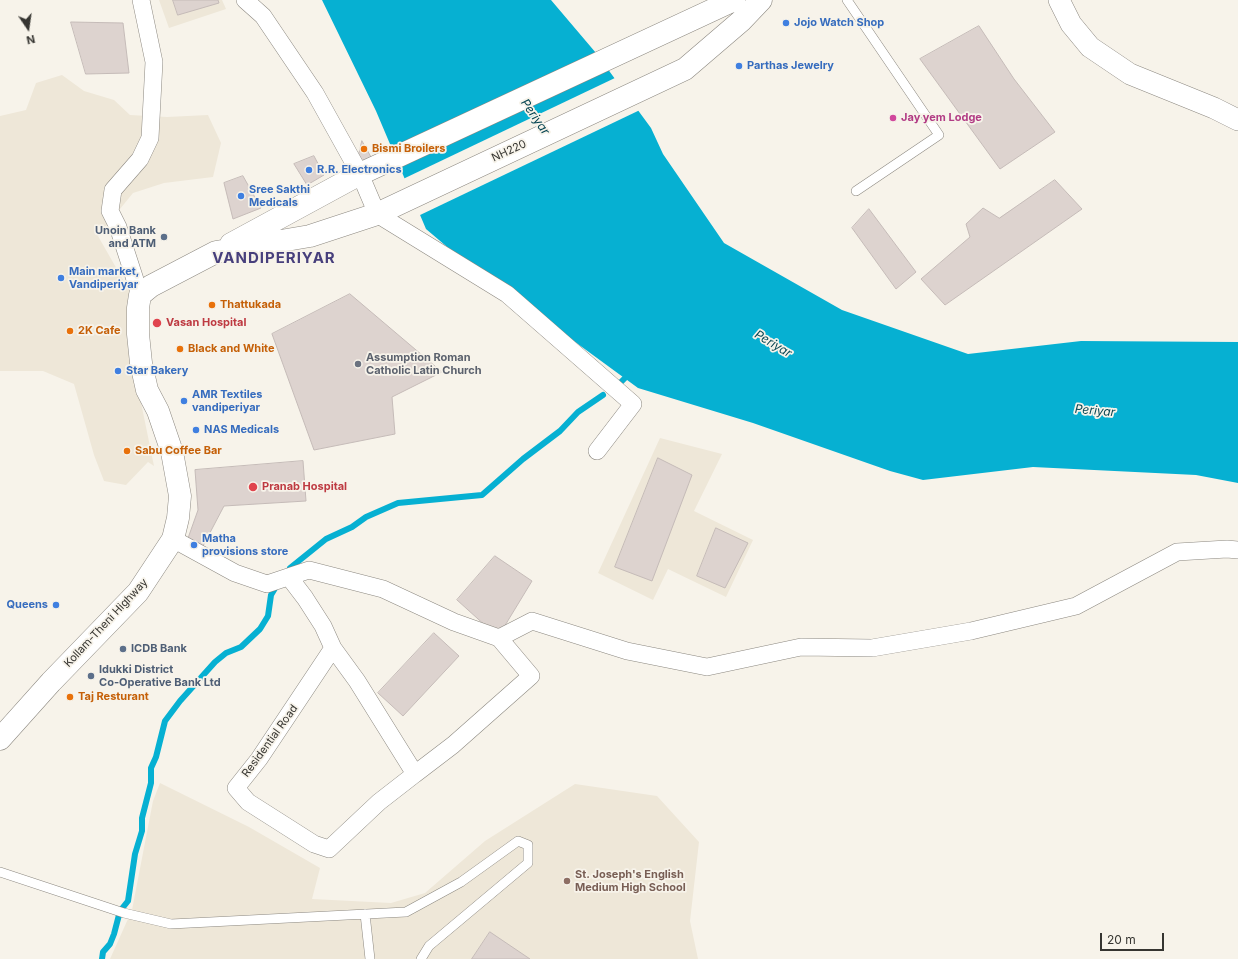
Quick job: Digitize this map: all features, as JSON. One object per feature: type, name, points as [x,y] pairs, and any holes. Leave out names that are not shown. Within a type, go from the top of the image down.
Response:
[{"type":"highway","points":[[140,295],[151,286],[360,174],[734,0]]},
{"type":"highway","name":"NH220","points":[[377,214],[685,69],[741,21],[761,0]]},
{"type":"highway","points":[[216,252],[310,236],[377,214]]},
{"type":"highway","name":"Kollam-Theni Highway","points":[[0,739],[51,682],[138,592],[173,539],[178,518],[180,496],[172,452],[158,411],[147,390],[141,363],[138,334],[140,295]]},
{"type":"street","points":[[140,295],[118,227],[110,211],[113,190],[140,159],[150,138],[154,62],[141,0]]},
{"type":"street","points":[[245,0],[263,16],[315,93],[360,174],[377,214],[507,294],[633,404],[597,451]]},
{"type":"street","points":[[1059,0],[1071,24],[1090,47],[1130,74],[1214,108],[1238,120]]},
{"type":"street","points":[[173,539],[235,574],[267,584],[309,570],[383,589],[454,622],[499,638],[531,676],[453,745],[415,774],[357,681],[333,648],[323,626],[289,577]]},
{"type":"street","points":[[499,638],[532,621],[627,651],[707,667],[801,647],[872,648],[970,631],[1076,606],[1177,552],[1227,549],[1238,550]]},
{"type":"street","name":"Residential Road","points":[[333,648],[263,753],[236,788],[248,802],[314,844],[329,849],[379,802],[415,774]]},
{"type":"lane","points":[[847,0],[939,135],[856,191]]},
{"type":"lane","points":[[0,872],[124,913],[171,924],[406,912],[461,882],[518,840],[528,845],[528,863],[429,946],[421,959]]},
{"type":"lane","points":[[365,914],[370,959]]},
{"type":"shaded area","points":[[159,0],[222,0],[226,9],[169,28]]},
{"type":"shaded area","name":"Main market, Vandiperiyar","points":[[62,75],[84,91],[114,100],[130,115],[167,117],[208,115],[221,143],[213,177],[164,183],[133,193],[98,236],[130,292],[129,344],[154,466],[148,462],[126,485],[104,481],[94,455],[74,384],[43,371],[0,371],[0,116],[26,110],[36,83]]},
{"type":"shaded area","points":[[660,438],[722,454],[694,511],[753,540],[726,597],[668,569],[653,600],[598,573]]},
{"type":"shaded area","name":"St. Joseph's English Medium High School","points":[[160,783],[249,827],[320,868],[312,899],[391,903],[425,893],[485,841],[575,784],[657,796],[699,842],[690,921],[698,959],[110,959],[132,910],[153,801]]},
{"type":"water","name":"Periyar","points":[[322,0],[551,0],[596,53],[651,128],[663,154],[724,243],[842,310],[968,354],[1081,341],[1238,342],[1238,483],[1196,475],[1033,467],[923,480],[890,471],[753,423],[638,388],[459,257],[426,229],[376,111]]},
{"type":"pier","points":[[617,77],[640,110],[418,216],[403,179]]},
{"type":"building","points":[[173,0],[218,0],[219,3],[178,15]]},
{"type":"building","points":[[71,22],[123,23],[129,73],[86,74]]},
{"type":"building","points":[[979,26],[1014,79],[1055,132],[1000,169],[920,59]]},
{"type":"building","name":"Bismi Broilers","points":[[362,141],[371,157],[357,163]]},
{"type":"building","name":"R.R. Electronics","points":[[314,156],[324,175],[307,185],[294,164]]},
{"type":"building","name":"Sree Sakthi Medicals","points":[[243,176],[261,208],[233,219],[224,183]]},
{"type":"building","points":[[1055,180],[1082,209],[945,305],[921,279],[970,237],[966,224],[983,208],[999,218]]},
{"type":"building","points":[[869,209],[916,272],[896,289],[852,228]]},
{"type":"building","points":[[350,294],[442,372],[392,397],[395,434],[314,450],[272,334]]},
{"type":"building","points":[[658,458],[692,475],[652,581],[615,567]]},
{"type":"building","points":[[303,461],[306,501],[224,506],[203,546],[187,541],[198,510],[195,470]]},
{"type":"building","points":[[716,528],[748,543],[725,588],[697,576]]},
{"type":"building","points":[[495,556],[532,581],[498,637],[457,600]]},
{"type":"building","points":[[434,633],[459,656],[403,716],[378,693]]},
{"type":"building","points":[[490,932],[530,959],[472,959]]},
{"type":"waterway","points":[[621,382],[630,373]]},
{"type":"waterway","points":[[290,568],[326,539],[352,527],[366,517],[398,503],[482,495],[523,459],[560,431],[578,412],[603,395]]},
{"type":"waterway","points":[[102,959],[103,952],[110,944],[114,934],[120,911],[128,901],[135,854],[142,831],[142,818],[151,783],[151,768],[156,757],[165,721],[180,701],[215,662],[226,653],[241,647],[260,629],[268,616],[271,595],[277,585]]},
{"type":"place","name":"Jojo Watch Shop","points":[[786,23]]},
{"type":"place","name":"Parthas Jewelry","points":[[739,66]]},
{"type":"place","name":"Jay yem Lodge","points":[[893,118]]},
{"type":"place","name":"Bismi Broilers","points":[[364,149]]},
{"type":"place","name":"R.R. Electronics","points":[[309,170]]},
{"type":"place","name":"Sree Sakthi Medicals","points":[[241,196]]},
{"type":"place","name":"Unoin Bank and ATM","points":[[164,237]]},
{"type":"place","name":"Main market, Vandiperiyar","points":[[61,278]]},
{"type":"place","name":"Thattukada","points":[[212,305]]},
{"type":"place","name":"Vasan Hospital","points":[[157,323]]},
{"type":"place","name":"2K Cafe","points":[[70,331]]},
{"type":"place","name":"Black and White","points":[[180,349]]},
{"type":"place","name":"Assumption Roman Catholic Latin Church","points":[[358,364]]},
{"type":"place","name":"Star Bakery","points":[[118,371]]},
{"type":"place","name":"AMR Textiles vandiperiyar","points":[[184,401]]},
{"type":"place","name":"NAS Medicals","points":[[196,430]]},
{"type":"place","name":"Sabu Coffee Bar","points":[[127,451]]},
{"type":"place","name":"Pranab Hospital","points":[[253,487]]},
{"type":"place","name":"Matha provisions store","points":[[194,545]]},
{"type":"place","name":"Queens","points":[[56,605]]},
{"type":"place","name":"ICDB Bank","points":[[123,649]]},
{"type":"place","name":"Idukki District Co-Operative Bank Ltd","points":[[91,676]]},
{"type":"place","name":"Taj Resturant","points":[[70,697]]},
{"type":"place","name":"St. Joseph's English Medium High School","points":[[567,881]]},
{"type":"district","name":"VANDIPERIYAR","points":[[274,258]]}]
